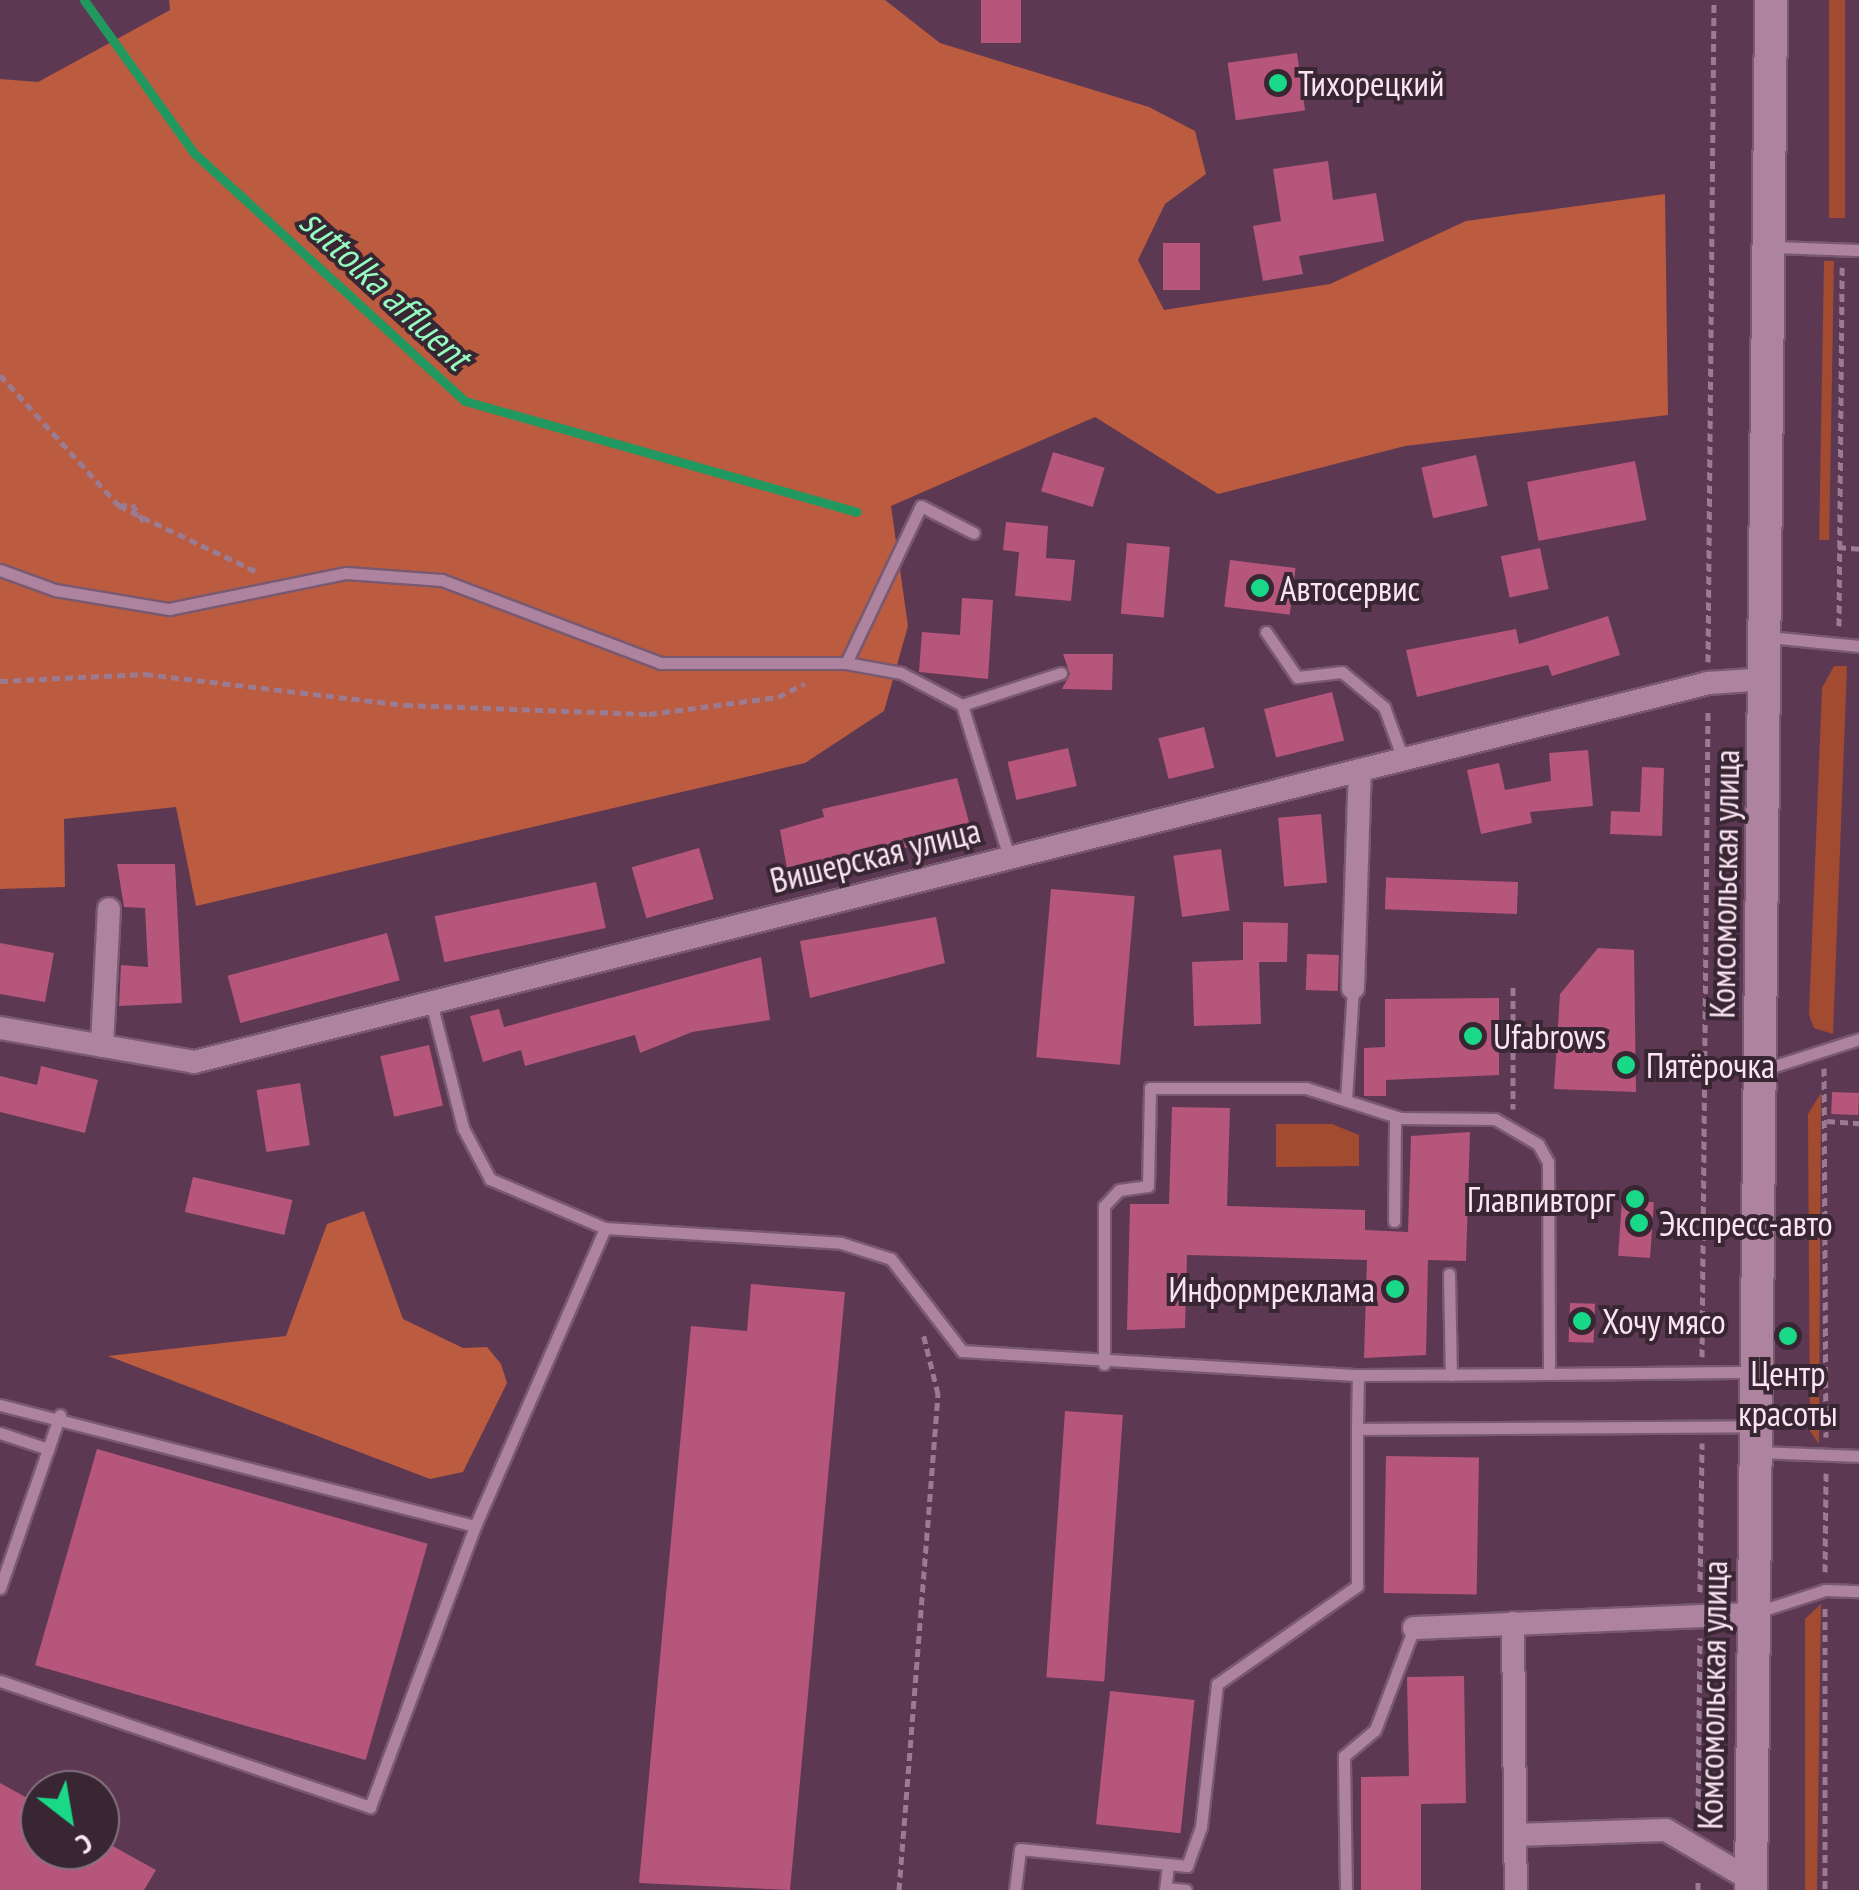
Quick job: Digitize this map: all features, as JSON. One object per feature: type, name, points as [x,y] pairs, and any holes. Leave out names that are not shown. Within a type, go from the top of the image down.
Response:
[{"type":"main road","name":"Комсомольская улица","points":[[1751,1885],[1768,637],[1771,0]]},
{"type":"street","name":"Вишерская улица","points":[[0,1028],[194,1062],[432,1006],[1708,683],[1767,679]]},
{"type":"street","points":[[1353,988],[1360,770]]},
{"type":"street","points":[[102,1046],[108,909]]},
{"type":"street","points":[[1414,1628],[1752,1614]]},
{"type":"street","points":[[1513,1623],[1516,1890]]},
{"type":"street","points":[[1515,1835],[1638,1826],[1698,1846],[1751,1885]]},
{"type":"lane","points":[[1768,247],[1859,250]]},
{"type":"lane","points":[[846,663],[921,506],[974,533]]},
{"type":"lane","points":[[0,570],[55,590],[169,609],[346,573],[442,580],[660,663],[846,663],[901,673],[962,706],[1009,857]]},
{"type":"lane","points":[[1266,632],[1297,677],[1342,672],[1384,706],[1402,759]]},
{"type":"lane","points":[[1768,637],[1859,646]]},
{"type":"lane","points":[[962,706],[1061,673]]},
{"type":"lane","points":[[1346,1100],[1353,988]]},
{"type":"lane","points":[[432,1006],[463,1128],[490,1179],[605,1228],[841,1242],[891,1260],[912,1292],[962,1351],[1104,1364],[1358,1375],[1755,1372]]},
{"type":"lane","points":[[1760,1070],[1859,1038]]},
{"type":"lane","points":[[1104,1364],[1104,1206],[1120,1190],[1148,1186],[1150,1088],[1313,1088],[1396,1117],[1488,1118],[1513,1128],[1548,1162],[1549,1374]]},
{"type":"lane","points":[[1394,1221],[1396,1117]]},
{"type":"lane","points":[[0,1681],[370,1807],[475,1526],[605,1228]]},
{"type":"lane","points":[[1449,1274],[1451,1374]]},
{"type":"lane","points":[[1015,1890],[1020,1849],[1187,1866],[1201,1827],[1217,1684],[1356,1586],[1358,1375]]},
{"type":"lane","points":[[0,1405],[60,1415],[280,1483],[475,1526]]},
{"type":"lane","points":[[0,1589],[60,1415]]},
{"type":"lane","points":[[1358,1429],[1702,1425],[1756,1439],[1859,1456]]},
{"type":"lane","points":[[0,1434],[48,1449]]},
{"type":"lane","points":[[1752,1614],[1825,1590],[1859,1591]]},
{"type":"lane","points":[[1346,1890],[1344,1756],[1375,1730],[1414,1628]]},
{"type":"lane","points":[[1168,1864],[1166,1889],[1186,1890]]},
{"type":"path","points":[[1702,1373],[1714,0]]},
{"type":"path","points":[[1840,644],[1842,248]]},
{"type":"path","points":[[0,375],[119,506],[146,525],[272,572]]},
{"type":"path","points":[[1838,548],[1859,548]]},
{"type":"path","points":[[0,681],[145,674],[405,706],[649,714],[778,697],[846,663]]},
{"type":"path","points":[[1513,987],[1513,1128]]},
{"type":"path","points":[[1827,1121],[1859,1123]]},
{"type":"path","points":[[899,1890],[938,1394],[912,1292]]},
{"type":"path","points":[[1698,1890],[1702,1425]]},
{"type":"shaded area","points":[[169,0],[885,0],[940,43],[1149,107],[1195,131],[1206,174],[1165,204],[1138,260],[1164,310],[1330,284],[1466,221],[1665,194],[1668,415],[1405,446],[1218,494],[1095,417],[891,506],[908,626],[884,711],[805,763],[196,906],[176,807],[64,819],[65,887],[0,889],[0,79],[38,82],[170,10]]},
{"type":"shaded area","points":[[1829,0],[1845,0],[1845,218],[1829,218]]},
{"type":"shaded area","points":[[1824,261],[1834,261],[1829,540],[1819,540]]},
{"type":"shaded area","points":[[1834,666],[1847,666],[1833,1034],[1814,1028],[1809,1015],[1822,688]]},
{"type":"shaded area","points":[[1821,1093],[1819,1444],[1810,1431],[1808,1114]]},
{"type":"shaded area","points":[[1276,1124],[1332,1124],[1359,1135],[1359,1166],[1276,1167]]},
{"type":"shaded area","points":[[364,1211],[403,1319],[463,1348],[487,1347],[501,1364],[507,1383],[463,1472],[430,1479],[108,1356],[286,1336],[327,1224]]},
{"type":"shaded area","points":[[1821,1604],[1817,1890],[1805,1890],[1805,1619]]},
{"type":"building","points":[[981,0],[1021,0],[1021,43],[981,43]]},
{"type":"building","points":[[1297,53],[1305,110],[1236,120],[1228,63]]},
{"type":"building","points":[[1328,161],[1333,200],[1376,193],[1384,241],[1299,256],[1303,274],[1263,281],[1253,226],[1281,221],[1273,169]]},
{"type":"building","points":[[1163,243],[1200,243],[1200,290],[1163,290]]},
{"type":"building","points":[[1053,452],[1105,468],[1093,507],[1041,491]]},
{"type":"building","points":[[1476,455],[1488,506],[1433,518],[1421,468]]},
{"type":"building","points":[[1635,461],[1646,520],[1538,541],[1527,482]]},
{"type":"building","points":[[1006,522],[1048,526],[1046,558],[1075,560],[1071,601],[1015,596],[1019,552],[1003,550]]},
{"type":"building","points":[[1127,543],[1170,547],[1164,617],[1121,614]]},
{"type":"building","points":[[1540,548],[1549,589],[1510,597],[1501,556]]},
{"type":"building","name":"Автосервис","points":[[1230,560],[1296,568],[1290,615],[1224,607]]},
{"type":"building","points":[[962,598],[993,600],[988,679],[919,672],[922,632],[960,635]]},
{"type":"building","points":[[1608,616],[1620,655],[1552,676],[1548,665],[1417,697],[1406,650],[1516,629],[1519,644]]},
{"type":"building","points":[[1063,654],[1113,654],[1112,690],[1062,689],[1070,674]]},
{"type":"building","points":[[1332,692],[1344,741],[1276,757],[1264,709]]},
{"type":"building","points":[[1204,727],[1214,768],[1169,779],[1158,738]]},
{"type":"building","points":[[1068,748],[1077,786],[1016,800],[1008,762]]},
{"type":"building","points":[[1588,750],[1593,806],[1530,812],[1532,823],[1481,834],[1467,770],[1499,763],[1505,790],[1551,781],[1549,753]]},
{"type":"building","points":[[1642,767],[1664,768],[1662,836],[1610,834],[1611,811],[1640,812]]},
{"type":"building","points":[[957,778],[972,833],[788,874],[780,830],[824,817],[822,809]]},
{"type":"building","points":[[1321,814],[1327,883],[1284,886],[1278,818]]},
{"type":"building","points":[[699,848],[714,899],[646,918],[632,867]]},
{"type":"building","points":[[1221,849],[1230,910],[1182,917],[1173,856]]},
{"type":"building","points":[[117,864],[175,864],[182,1003],[119,1006],[121,965],[148,967],[145,908],[124,907]]},
{"type":"building","points":[[1386,877],[1518,882],[1517,914],[1385,909]]},
{"type":"building","points":[[596,882],[606,928],[444,962],[435,916]]},
{"type":"building","points":[[1051,889],[1135,896],[1120,1065],[1036,1057]]},
{"type":"building","points":[[936,917],[945,963],[810,998],[800,941]]},
{"type":"building","points":[[1243,922],[1288,923],[1287,962],[1259,962],[1261,1024],[1194,1026],[1192,962],[1243,960]]},
{"type":"building","points":[[387,933],[400,980],[240,1023],[228,976]]},
{"type":"building","points":[[0,943],[54,953],[45,1002],[0,994]]},
{"type":"building","points":[[1598,948],[1634,950],[1636,1092],[1554,1089],[1560,994]]},
{"type":"building","points":[[1307,954],[1339,955],[1338,991],[1306,990]]},
{"type":"building","points":[[761,957],[770,1020],[692,1032],[640,1053],[635,1035],[525,1066],[521,1050],[483,1062],[470,1016],[499,1009],[504,1027]]},
{"type":"building","points":[[1499,998],[1499,1075],[1386,1080],[1386,1096],[1364,1096],[1364,1048],[1385,1047],[1385,999]]},
{"type":"building","points":[[429,1045],[443,1105],[394,1117],[380,1056]]},
{"type":"building","points":[[41,1066],[98,1080],[85,1133],[0,1112],[0,1076],[37,1085]]},
{"type":"building","points":[[300,1083],[310,1145],[266,1152],[257,1090]]},
{"type":"building","points":[[1832,1092],[1859,1093],[1858,1115],[1831,1114]]},
{"type":"building","points":[[1172,1107],[1230,1108],[1227,1206],[1365,1210],[1365,1230],[1408,1232],[1411,1136],[1470,1132],[1466,1261],[1428,1260],[1426,1355],[1364,1358],[1367,1260],[1187,1255],[1185,1328],[1127,1330],[1130,1204],[1169,1204]]},
{"type":"building","points":[[193,1177],[292,1200],[284,1235],[185,1212]]},
{"type":"building","points":[[1622,1200],[1654,1202],[1650,1258],[1618,1256]]},
{"type":"building","points":[[751,1284],[845,1292],[790,1890],[639,1883],[691,1326],[747,1331]]},
{"type":"building","points":[[1570,1303],[1595,1304],[1594,1343],[1569,1342]]},
{"type":"building","points":[[1065,1411],[1123,1415],[1104,1681],[1046,1677]]},
{"type":"building","points":[[97,1449],[428,1544],[366,1760],[35,1665]]},
{"type":"building","points":[[1386,1456],[1479,1458],[1477,1595],[1384,1593]]},
{"type":"building","points":[[1464,1676],[1466,1803],[1421,1804],[1421,1890],[1361,1890],[1361,1777],[1409,1776],[1407,1677]]},
{"type":"building","points":[[1110,1691],[1195,1700],[1181,1833],[1096,1824]]},
{"type":"building","points":[[0,1783],[20,1794],[20,1870],[120,1870],[120,1850],[156,1870],[144,1890],[0,1890]]},
{"type":"waterway","name":"suttolka affluent","points":[[84,0],[194,153],[465,401],[857,512]]},
{"type":"place","name":"Тихорецкий","points":[[1278,83]]},
{"type":"place","name":"Автосервис","points":[[1260,588]]},
{"type":"place","name":"Ufabrows","points":[[1473,1036]]},
{"type":"place","name":"Пятёрочка","points":[[1626,1065]]},
{"type":"place","name":"Главпивторг","points":[[1635,1199]]},
{"type":"place","name":"Экспресс-авто","points":[[1639,1223]]},
{"type":"place","name":"Информреклама","points":[[1395,1289]]},
{"type":"place","name":"Хочу мясо","points":[[1582,1321]]},
{"type":"place","name":"Центр красоты","points":[[1788,1336]]}]
